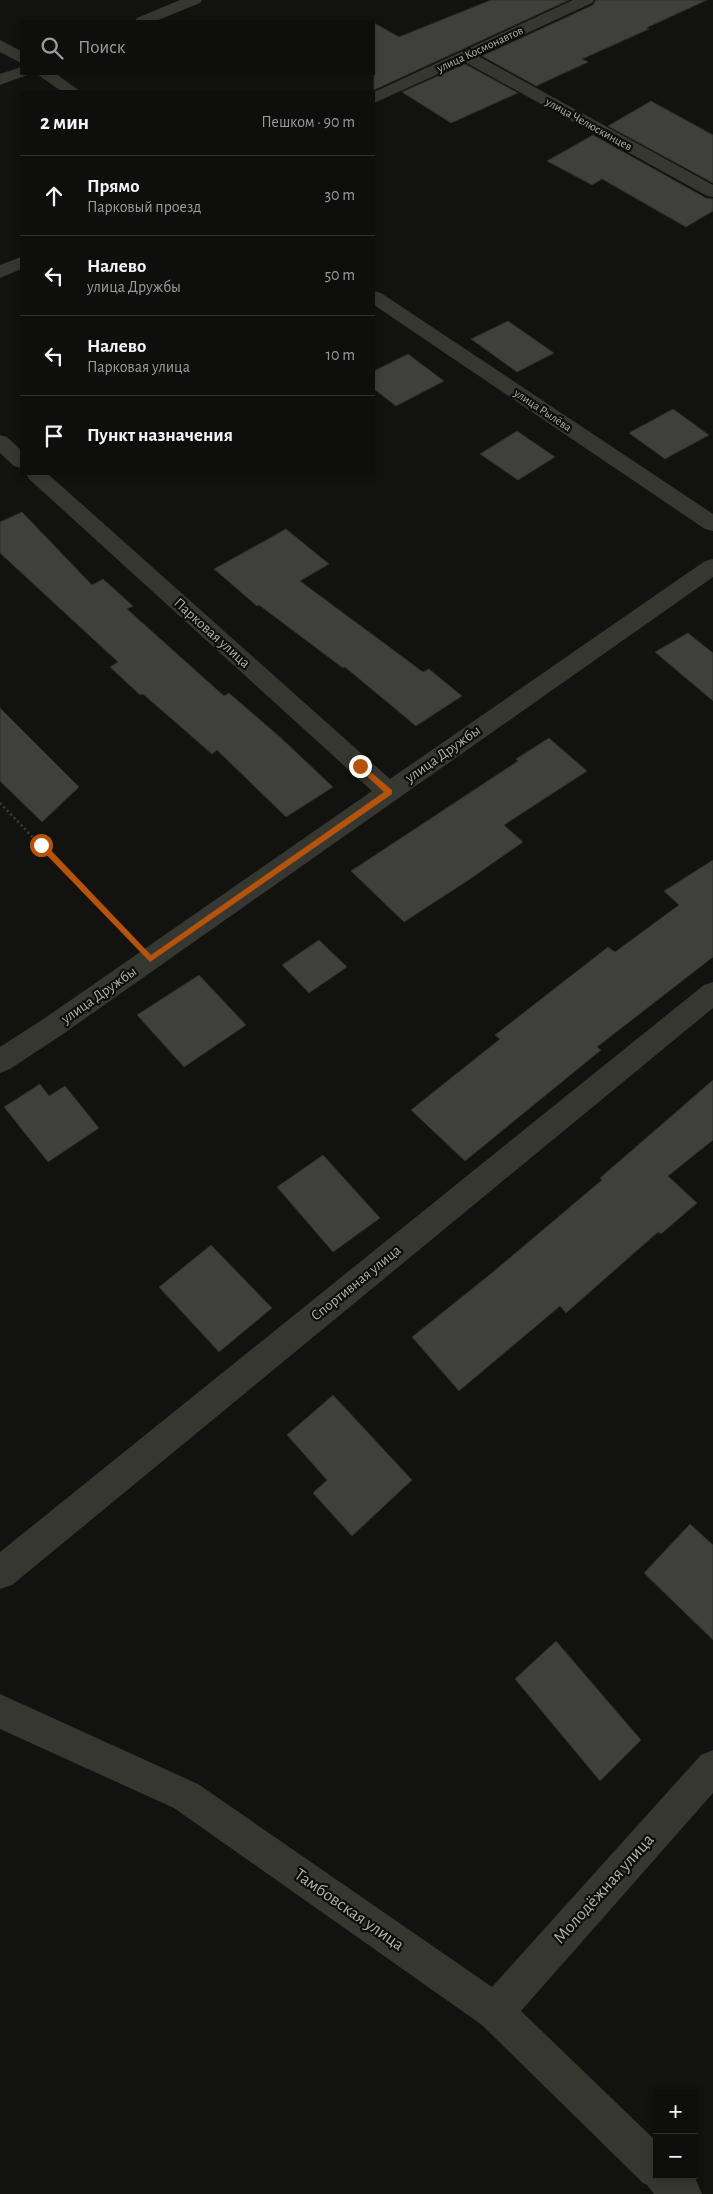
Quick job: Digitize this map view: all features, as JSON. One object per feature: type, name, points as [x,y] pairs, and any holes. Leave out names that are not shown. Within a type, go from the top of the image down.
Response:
[{"type":"street","points":[[145,20],[194,0]]},
{"type":"street","name":"улица Космонавтов","points":[[375,98],[586,0]]},
{"type":"street","points":[[0,45],[20,57]]},
{"type":"street","name":"улица Челюскинцев","points":[[466,56],[713,192]]},
{"type":"street","points":[[0,80],[20,72]]},
{"type":"street","points":[[47,75],[70,90]]},
{"type":"street","points":[[0,272],[20,262]]},
{"type":"street","name":"улица Рылёва","points":[[375,298],[713,524]]},
{"type":"street","points":[[0,442],[20,460]]},
{"type":"street","name":"Парковая улица","points":[[37,475],[389,792]]},
{"type":"street","name":"улица Дружбы","points":[[0,1061],[150,959],[713,566]]},
{"type":"street","name":"Спортивная улица","points":[[0,1573],[713,993]]},
{"type":"street","name":"Тамбовская улица","points":[[0,1711],[186,1796],[495,2012],[653,2165]]},
{"type":"street","name":"Молодёжная улица","points":[[495,2012],[713,1767]]},
{"type":"street","points":[[667,2179],[682,2194]]},
{"type":"path","points":[[0,803],[150,959]]},
{"type":"building","points":[[491,0],[569,0],[374,90],[375,24],[399,37]]},
{"type":"building","points":[[596,0],[707,0],[582,59],[588,62],[536,86],[482,56],[593,5]]},
{"type":"building","points":[[465,64],[518,93],[451,123],[402,92]]},
{"type":"building","points":[[651,101],[713,135],[713,183],[608,126]]},
{"type":"building","points":[[593,135],[706,198],[713,199],[713,211],[686,227],[602,179],[592,185],[547,161]]},
{"type":"building","points":[[508,321],[554,353],[517,372],[471,339]]},
{"type":"building","points":[[408,354],[444,381],[396,406],[375,390],[375,370]]},
{"type":"building","points":[[673,409],[709,435],[665,459],[629,433]]},
{"type":"building","points":[[517,431],[555,457],[518,480],[480,454]]},
{"type":"building","points":[[22,512],[92,585],[103,579],[133,606],[127,609],[224,696],[229,693],[333,787],[286,817],[217,750],[212,754],[143,694],[140,695],[110,667],[118,662],[0,553],[0,522]]},
{"type":"building","points":[[286,529],[329,564],[300,581],[423,672],[429,669],[462,696],[416,726],[345,667],[343,668],[259,605],[257,606],[214,569]]},
{"type":"building","points":[[688,633],[713,653],[713,701],[655,652]]},
{"type":"building","points":[[0,708],[79,787],[42,822],[0,781]]},
{"type":"building","points":[[549,738],[587,771],[504,825],[523,842],[470,879],[404,922],[351,871],[518,761],[516,759]]},
{"type":"building","points":[[713,860],[713,957],[597,1047],[601,1050],[465,1161],[411,1110],[500,1039],[495,1035],[608,947],[615,952],[679,905],[664,891]]},
{"type":"building","points":[[319,940],[347,967],[309,993],[282,965]]},
{"type":"building","points":[[199,975],[246,1025],[184,1067],[137,1015]]},
{"type":"building","points":[[713,1080],[713,1140],[668,1176],[697,1203],[661,1234],[658,1232],[566,1313],[560,1306],[459,1391],[412,1337],[602,1180],[600,1178]]},
{"type":"building","points":[[40,1084],[49,1096],[65,1086],[99,1128],[48,1162],[4,1107]]},
{"type":"building","points":[[323,1155],[380,1218],[333,1252],[277,1187]]},
{"type":"building","points":[[211,1245],[272,1308],[219,1352],[159,1287]]},
{"type":"building","points":[[333,1395],[412,1480],[352,1536],[313,1493],[327,1480],[287,1435]]},
{"type":"building","points":[[690,1524],[713,1545],[713,1640],[644,1573]]},
{"type":"building","points":[[556,1641],[641,1740],[600,1781],[515,1679]]},
{"type":"route","points":[[41,845],[150,959],[389,792],[360,766]]}]
